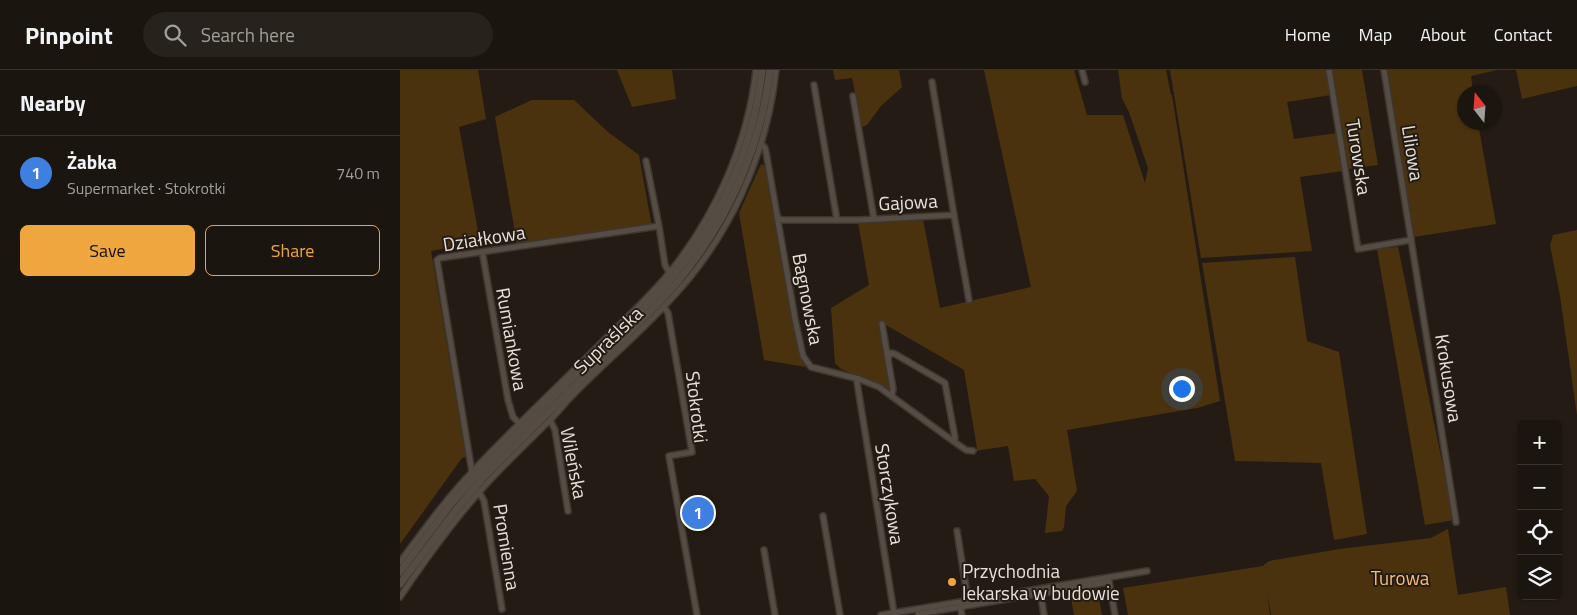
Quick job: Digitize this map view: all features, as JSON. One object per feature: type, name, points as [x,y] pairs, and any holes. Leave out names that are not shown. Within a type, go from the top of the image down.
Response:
[{"type":"main road","points":[[400,572],[450,505],[475,477],[653,299],[687,258],[711,223],[741,160],[753,119],[762,70]]},
{"type":"main road","points":[[400,584],[481,480],[658,303],[693,262],[717,227],[736,191],[758,130],[770,70]]},
{"type":"street","name":"Supraślska","points":[[400,562],[472,472],[628,317],[669,272],[695,238],[724,185],[736,156],[746,126],[756,70]]},
{"type":"street","name":"Supraślska","points":[[400,597],[445,534],[479,492],[584,384],[664,306],[700,265],[727,221],[753,166],[768,119],[776,70]]},
{"type":"street","points":[[1082,70],[1084,82]]},
{"type":"street","name":"Turowska","points":[[1329,70],[1358,249],[1411,240]]},
{"type":"street","name":"Liliowa","points":[[1384,70],[1411,240]]},
{"type":"street","points":[[932,82],[954,215]]},
{"type":"street","points":[[814,86],[837,220]]},
{"type":"street","points":[[853,96],[874,219]]},
{"type":"street","name":"Bagnowska","points":[[761,143],[766,152],[803,356],[811,367],[859,379],[879,387],[966,450],[973,451]]},
{"type":"street","points":[[646,161],[665,265],[669,272]]},
{"type":"street","name":"Gajowa","points":[[779,219],[837,220],[954,215],[969,300]]},
{"type":"street","name":"Działkowa","points":[[472,472],[436,260],[659,226]]},
{"type":"street","name":"Krokusowa","points":[[1411,240],[1456,522]]},
{"type":"street","name":"Rumiankowa","points":[[482,256],[508,400],[513,417],[520,424]]},
{"type":"street","name":"Stokrotki","points":[[664,306],[668,313],[692,452],[669,456],[696,615]]},
{"type":"street","points":[[882,324],[893,389],[892,395]]},
{"type":"street","points":[[888,358],[890,353],[895,354],[945,383],[955,438],[953,441]]},
{"type":"street","name":"Storczykowa","points":[[859,379],[857,382],[894,613]]},
{"type":"street","name":"Wileńska","points":[[550,420],[555,430],[568,511]]},
{"type":"street","name":"Promienna","points":[[479,492],[484,500],[502,609]]},
{"type":"street","points":[[823,516],[840,615]]},
{"type":"street","points":[[957,531],[968,600]]},
{"type":"street","points":[[764,550],[775,615]]},
{"type":"street","points":[[881,615],[1109,580],[1147,572]]},
{"type":"street","points":[[1109,580],[1115,615]]},
{"type":"street","points":[[918,614],[960,604],[968,600],[1040,591]]},
{"type":"street","points":[[1040,591],[1044,615]]},
{"type":"street","points":[[960,604],[962,615]]},
{"type":"green space","points":[[400,70],[478,70],[486,119],[459,127],[480,242],[431,251],[466,457],[462,458],[400,544]]},
{"type":"green space","points":[[617,70],[672,70],[676,99],[632,107]]},
{"type":"green space","points":[[833,70],[899,70],[902,87],[881,106],[867,125],[862,127],[852,78],[835,80]]},
{"type":"green space","points":[[984,70],[1074,70],[1087,115],[1123,115],[1145,183],[1148,168],[1129,112],[1122,98],[1118,70],[1166,70],[1172,95],[1220,401],[1197,408],[1067,430],[1077,491],[1066,506],[1062,531],[1045,533],[1049,496],[1035,479],[1014,481],[1008,446],[975,451],[977,448],[964,370],[879,321],[892,393],[880,385],[841,369],[835,363],[831,308],[869,285],[858,222],[923,219],[940,308],[1031,287]]},
{"type":"green space","points":[[1170,70],[1327,70],[1331,95],[1287,102],[1294,139],[1337,133],[1343,171],[1300,177],[1312,251],[1201,258]]},
{"type":"green space","points":[[1332,70],[1362,70],[1378,165],[1349,169]]},
{"type":"green space","points":[[1386,70],[1497,70],[1471,76],[1472,85],[1457,85],[1457,130],[1479,130],[1496,224],[1414,237]]},
{"type":"green space","points":[[1516,70],[1577,70],[1577,86],[1522,99]]},
{"type":"green space","points":[[532,100],[574,100],[608,132],[639,155],[652,227],[517,244],[495,117]]},
{"type":"green space","points":[[761,164],[766,166],[806,367],[764,360],[739,213]]},
{"type":"green space","points":[[1577,230],[1577,415],[1560,296],[1550,245],[1553,235]]},
{"type":"green space","points":[[1398,247],[1454,520],[1425,525],[1377,249]]},
{"type":"green space","points":[[1295,257],[1307,341],[1339,352],[1367,534],[1334,540],[1321,463],[1235,461],[1202,263]]},
{"type":"green space","name":"Turowa","points":[[1448,529],[1458,595],[1506,587],[1510,615],[1271,615],[1267,593],[1270,615],[1128,615],[1123,588],[1263,566],[1269,561],[1340,549],[1431,538]]},
{"type":"green space","points":[[1097,588],[1102,615],[1074,615],[1070,592]]},
{"type":"place","name":"Żabka","points":[[698,513]]},
{"type":"place","name":"Przychodnia lekarska w budowie","points":[[952,582]]}]
